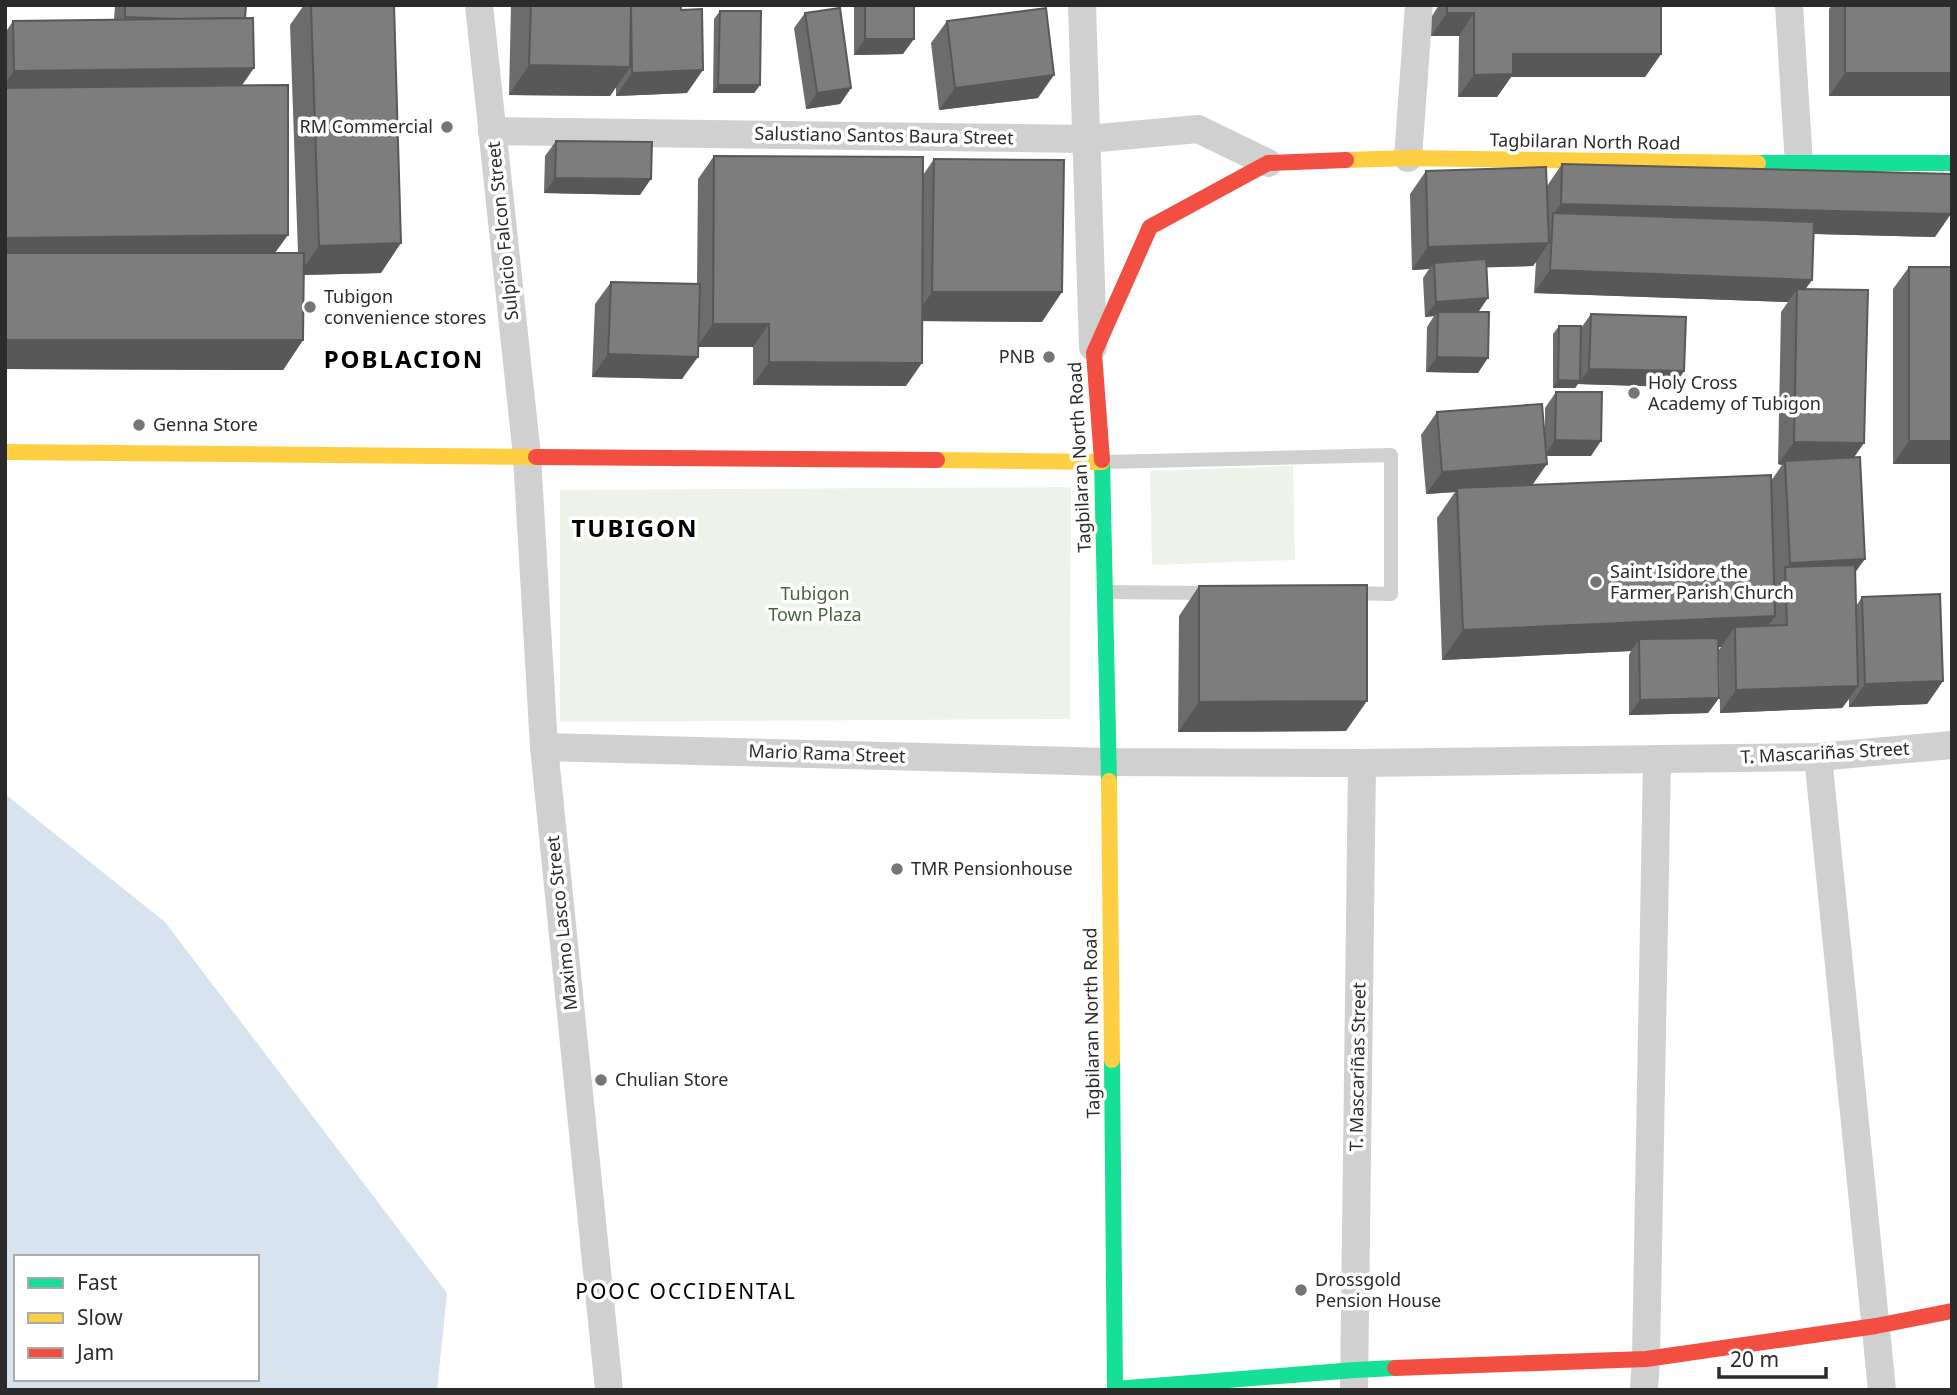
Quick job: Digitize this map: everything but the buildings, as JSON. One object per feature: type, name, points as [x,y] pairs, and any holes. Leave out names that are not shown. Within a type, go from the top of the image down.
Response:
[{"type":"main road","name":"Tagbilaran North Road","points":[[1115,1389],[1109,762],[1102,463],[1094,353],[1150,227],[1268,163],[1408,158],[1799,164],[1952,163]]},
{"type":"main road","points":[[5,452],[1102,463]]},
{"type":"main road","points":[[1115,1389],[1355,1380],[1646,1359],[1876,1326],[1952,1311]]},
{"type":"street","name":"Sulpicio Falcon Street","points":[[479,5],[527,456]]},
{"type":"street","points":[[1082,5],[1094,353]]},
{"type":"street","points":[[1408,158],[1419,5]]},
{"type":"street","points":[[1789,5],[1799,164]]},
{"type":"street","name":"Salustiano Santos Baura Street","points":[[492,131],[1087,139],[1198,129],[1268,163]]},
{"type":"street","name":"Maximo Lasco Street","points":[[527,456],[544,747],[609,1390]]},
{"type":"street","name":"T. Mascariñas Street","points":[[1109,762],[1362,763],[1818,757],[1952,745]]},
{"type":"street","name":"Mario Rama Street","points":[[544,747],[1109,762]]},
{"type":"street","points":[[1818,757],[1882,1390]]},
{"type":"street","points":[[1644,1390],[1657,759]]},
{"type":"street","name":"T. Mascariñas Street","points":[[1355,1380],[1362,763]]},
{"type":"street","points":[[1105,1390],[1115,1389]]},
{"type":"lane","points":[[1102,463],[1391,454],[1391,594],[1336,593]]},
{"type":"lane","points":[[1105,592],[1227,593]]},
{"type":"green space","points":[[1293,466],[1295,560],[1152,565],[1150,471]]},
{"type":"green space","name":"Tubigon Town Plaza","points":[[1071,487],[1070,719],[560,722],[560,490]]},
{"type":"shaded area","points":[[5,794],[165,922],[447,1293],[437,1390],[5,1390]]},
{"type":"traffic: fast","points":[[1758,163],[1952,163]]},
{"type":"traffic: fast","points":[[1102,460],[1109,781]]},
{"type":"traffic: fast","points":[[1112,1060],[1115,1390]]},
{"type":"traffic: fast","points":[[1115,1389],[1395,1368]]},
{"type":"traffic: slow","points":[[1346,160],[1408,158],[1758,163]]},
{"type":"traffic: slow","points":[[5,452],[536,457]]},
{"type":"traffic: slow","points":[[937,460],[1102,462]]},
{"type":"traffic: slow","points":[[1109,781],[1112,1060]]},
{"type":"traffic: jam","points":[[1102,460],[1094,353],[1150,227],[1268,163],[1346,160]]},
{"type":"traffic: jam","points":[[536,457],[937,460]]},
{"type":"traffic: jam","points":[[1395,1368],[1646,1359],[1876,1326],[1952,1311]]},
{"type":"place","name":"RM Commercial","points":[[447,127]]},
{"type":"place","name":"Tubigon convenience stores","points":[[310,307]]},
{"type":"place","name":"PNB","points":[[1049,357]]},
{"type":"place","name":"Holy Cross Academy of Tubigon","points":[[1634,393]]},
{"type":"place","name":"Genna Store","points":[[139,425]]},
{"type":"place","name":"Saint Isidore the Farmer Parish Church","points":[[1596,582]]},
{"type":"place","name":"TMR Pensionhouse","points":[[897,869]]},
{"type":"place","name":"Chulian Store","points":[[601,1080]]},
{"type":"place","name":"Drossgold Pension House","points":[[1301,1290]]},
{"type":"district","name":"POBLACION","points":[[404,360]]},
{"type":"district","name":"TUBIGON","points":[[635,529]]},
{"type":"district","name":"POOC OCCIDENTAL","points":[[686,1292]]}]
